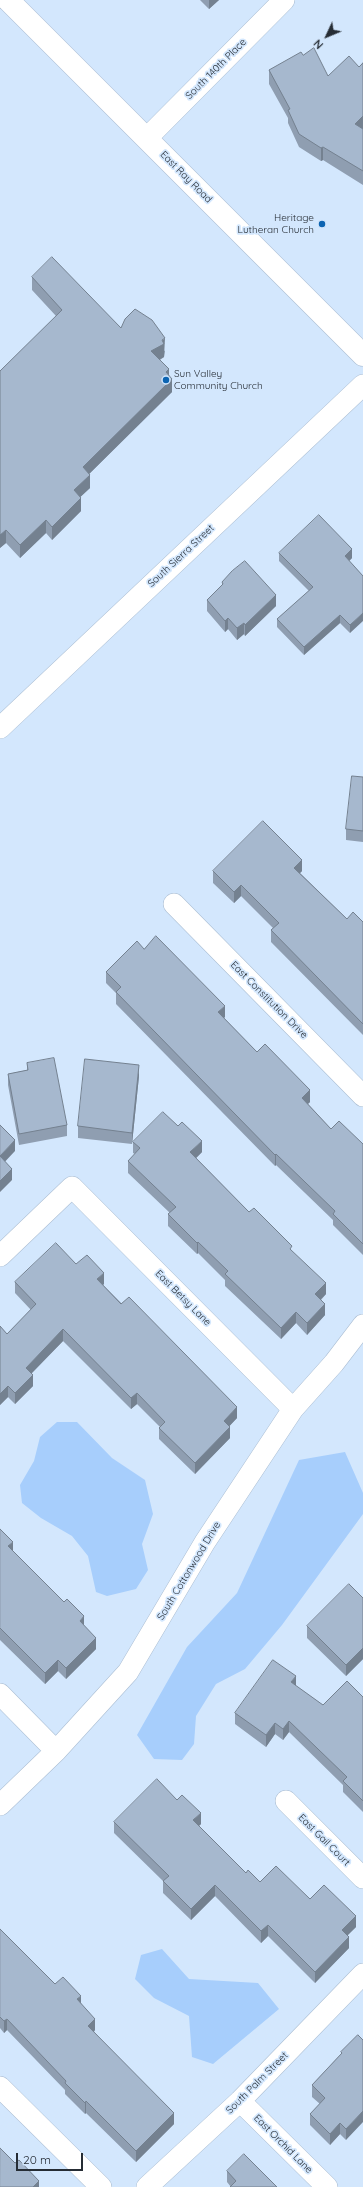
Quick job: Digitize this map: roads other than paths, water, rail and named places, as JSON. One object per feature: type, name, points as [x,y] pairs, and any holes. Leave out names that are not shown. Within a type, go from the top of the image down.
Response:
[{"type":"main road","name":"East Ray Road","points":[[8,0],[148,138],[363,355]]},
{"type":"street","name":"South 140th Place","points":[[148,138],[284,0]]},
{"type":"street","name":"South Sierra Street","points":[[0,728],[363,385]]},
{"type":"street","name":"East Constitution Drive","points":[[174,904],[363,1096]]},
{"type":"street","name":"East Betsy Lane","points":[[0,1256],[72,1187],[294,1409]]},
{"type":"street","name":"South Cottonwood Drive","points":[[0,1805],[56,1751],[128,1672],[205,1542],[294,1409],[334,1363],[363,1325]]},
{"type":"street","points":[[0,1694],[56,1751]]},
{"type":"street","name":"East Gail Court","points":[[286,1801],[363,1878]]},
{"type":"street","name":"South Palm Street","points":[[147,2187],[240,2101],[363,1974]]},
{"type":"street","points":[[0,2087],[101,2187]]},
{"type":"street","name":"East Orchid Lane","points":[[240,2101],[326,2187]]},
{"type":"place","name":"Heritage Lutheran Church","points":[[322,224]]},
{"type":"place","name":"Sun Valley Community Church","points":[[166,380]]}]
